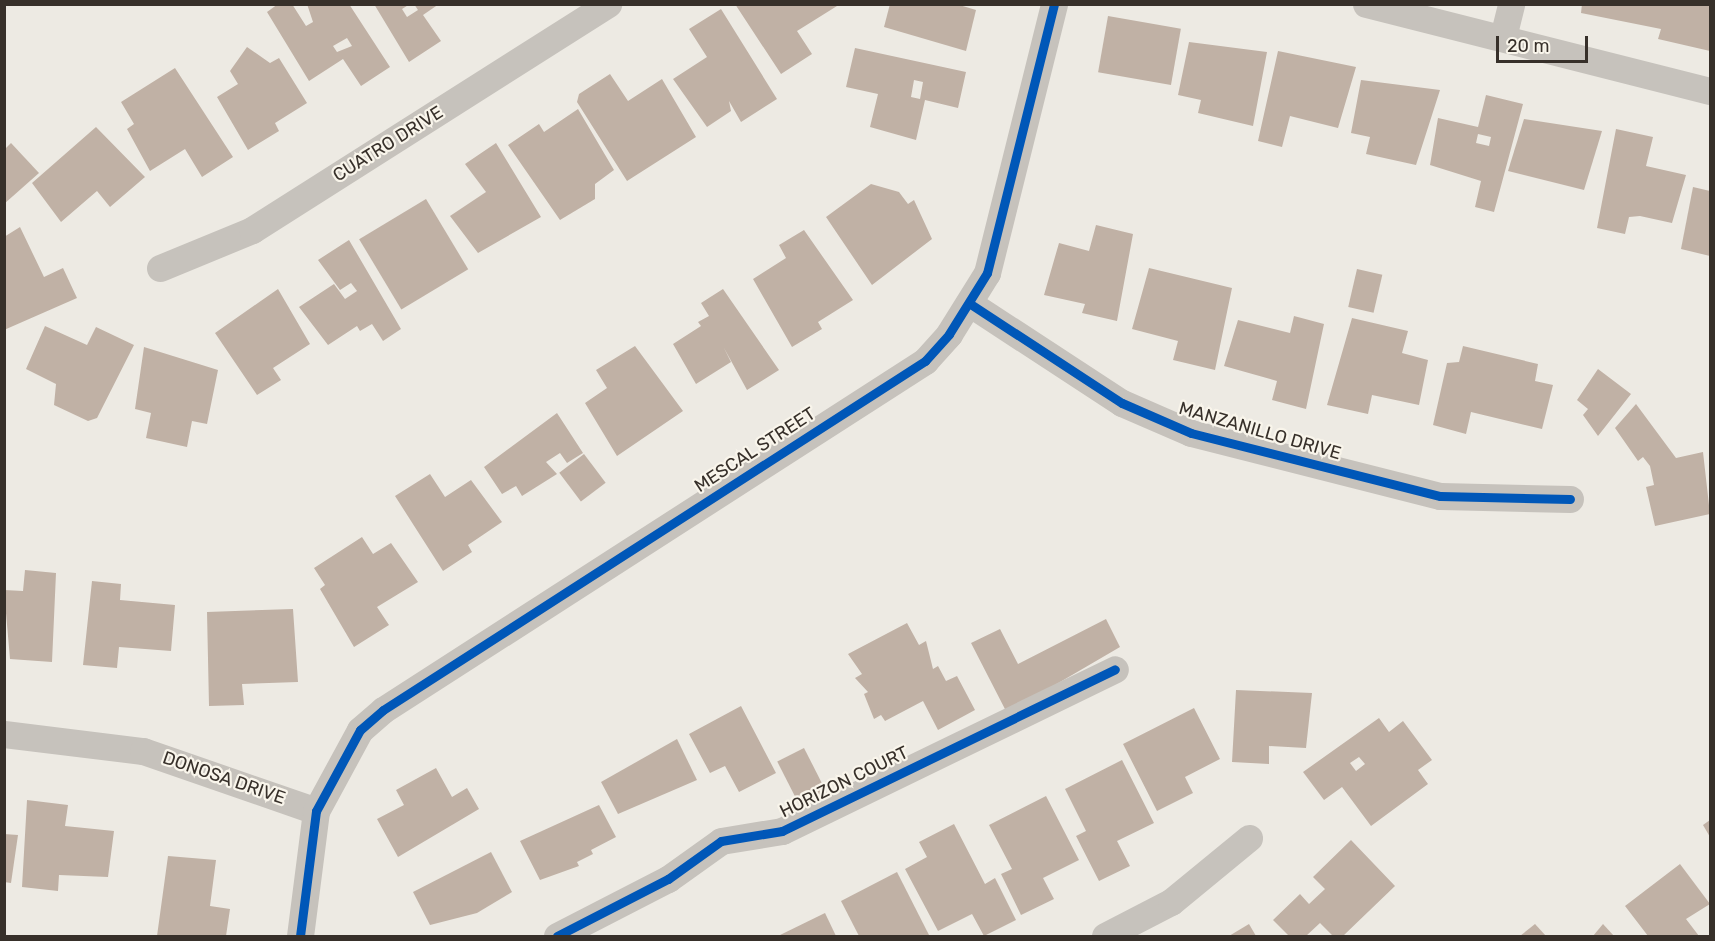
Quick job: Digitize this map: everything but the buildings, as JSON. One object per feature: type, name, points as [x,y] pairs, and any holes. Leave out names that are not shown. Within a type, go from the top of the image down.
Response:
[{"type":"street","name":"CUATRO DRIVE","points":[[160,268],[252,230],[608,4]]},
{"type":"street","name":"MESCAL STREET","points":[[316,811],[344,754],[383,710],[925,361],[972,305],[987,273],[1054,4]]},
{"type":"street","points":[[1366,4],[1710,90]]},
{"type":"street","points":[[1503,37],[1511,4]]},
{"type":"street","name":"MANZANILLO DRIVE","points":[[972,305],[1122,403],[1191,433],[1440,496],[1570,499]]},
{"type":"street","name":"HORIZON COURT","points":[[557,936],[668,879],[721,841],[782,831],[1115,669]]},
{"type":"street","name":"DONOSA DRIVE","points":[[4,734],[143,751],[316,811]]},
{"type":"street","points":[[300,936],[316,811]]},
{"type":"street","points":[[1105,936],[1171,902],[1249,838]]},
{"type":"cycle path","points":[[300,936],[316,811],[360,730],[383,710],[925,361],[949,334],[987,273],[1054,4]]},
{"type":"cycle path","points":[[972,305],[1122,403],[1191,433],[1440,496],[1570,499]]},
{"type":"cycle path","points":[[557,936],[668,879],[721,841],[782,831],[1115,669]]}]
